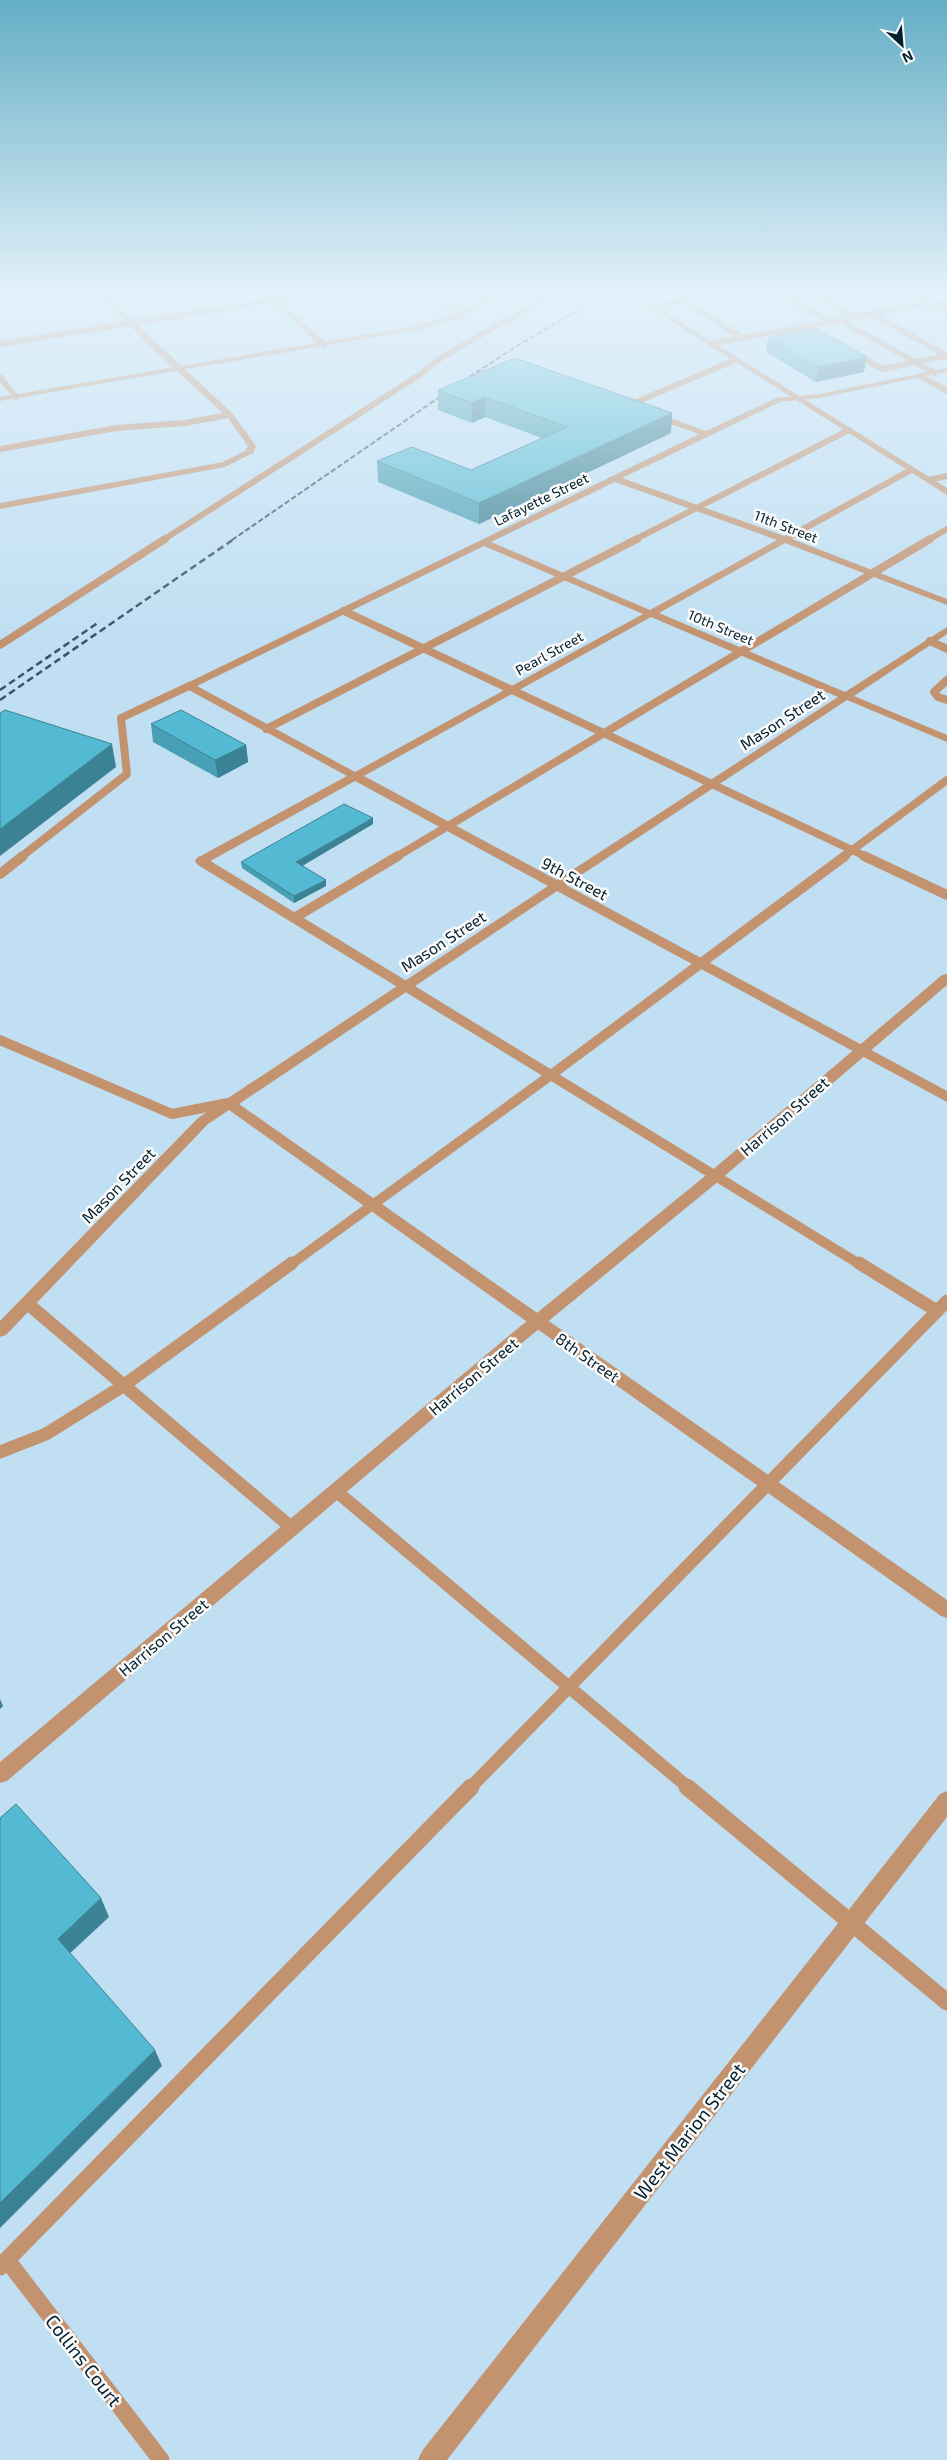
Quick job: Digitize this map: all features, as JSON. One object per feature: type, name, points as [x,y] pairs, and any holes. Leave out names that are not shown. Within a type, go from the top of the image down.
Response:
[{"type":"street","points":[[0,506],[224,464],[249,453],[252,446],[250,438],[221,408]]},
{"type":"street","points":[[632,408],[707,434]]},
{"type":"street","name":"Lafayette Street","points":[[189,686],[761,408]]},
{"type":"street","points":[[814,408],[947,492]]},
{"type":"street","name":"Pearl Street","points":[[201,860],[911,470]]},
{"type":"street","name":"11th Street","points":[[615,479],[783,539],[947,602]]},
{"type":"street","name":"10th Street","points":[[482,542],[947,739]]},
{"type":"street","name":"Mason Street","points":[[0,1331],[203,1121],[405,985],[947,630]]},
{"type":"street","name":"9th Street","points":[[189,686],[947,1097]]},
{"type":"street","name":"Harrison Street","points":[[0,1774],[538,1322],[715,1176],[947,978]]},
{"type":"street","name":"8th Street","points":[[228,1104],[947,1610]]},
{"type":"street","name":"West Marion Street","points":[[431,2460],[947,1801]]},
{"type":"lane","points":[[0,645],[369,408]]},
{"type":"lane","points":[[0,449],[116,428],[185,423],[228,415]]},
{"type":"lane","points":[[266,728],[849,430]]},
{"type":"lane","points":[[929,480],[947,476]]},
{"type":"lane","points":[[294,918],[947,528]]},
{"type":"lane","points":[[344,610],[947,895]]},
{"type":"lane","points":[[930,641],[947,649]]},
{"type":"lane","points":[[947,680],[934,692],[938,697],[947,700]]},
{"type":"lane","points":[[0,874],[128,774],[121,718],[189,686]]},
{"type":"lane","points":[[0,1452],[46,1434],[122,1386],[552,1075],[947,780]]},
{"type":"lane","points":[[3,2263],[942,1306],[715,1176],[201,860]]},
{"type":"lane","points":[[0,1040],[172,1114],[228,1104]]},
{"type":"lane","points":[[28,1303],[122,1386],[292,1528]]},
{"type":"lane","points":[[336,1491],[567,1688],[947,2002]]},
{"type":"lane","name":"Collins Court","points":[[3,2263],[161,2460]]},
{"type":"building","points":[[515,408],[657,408],[672,413],[479,503],[377,461],[412,447],[471,470],[567,427]]},
{"type":"building","points":[[5,710],[112,744],[0,829],[0,713]]},
{"type":"building","points":[[181,710],[246,745],[215,760],[151,724]]},
{"type":"building","points":[[344,804],[373,818],[296,862],[326,880],[294,896],[241,862]]},
{"type":"building","points":[[16,1804],[101,1898],[58,1939],[155,2050],[0,2203],[0,1818]]},
{"type":"railway","points":[[232,540],[424,408]]},
{"type":"railway","points":[[0,700],[234,539]]},
{"type":"railway","points":[[0,690],[99,622]]}]
